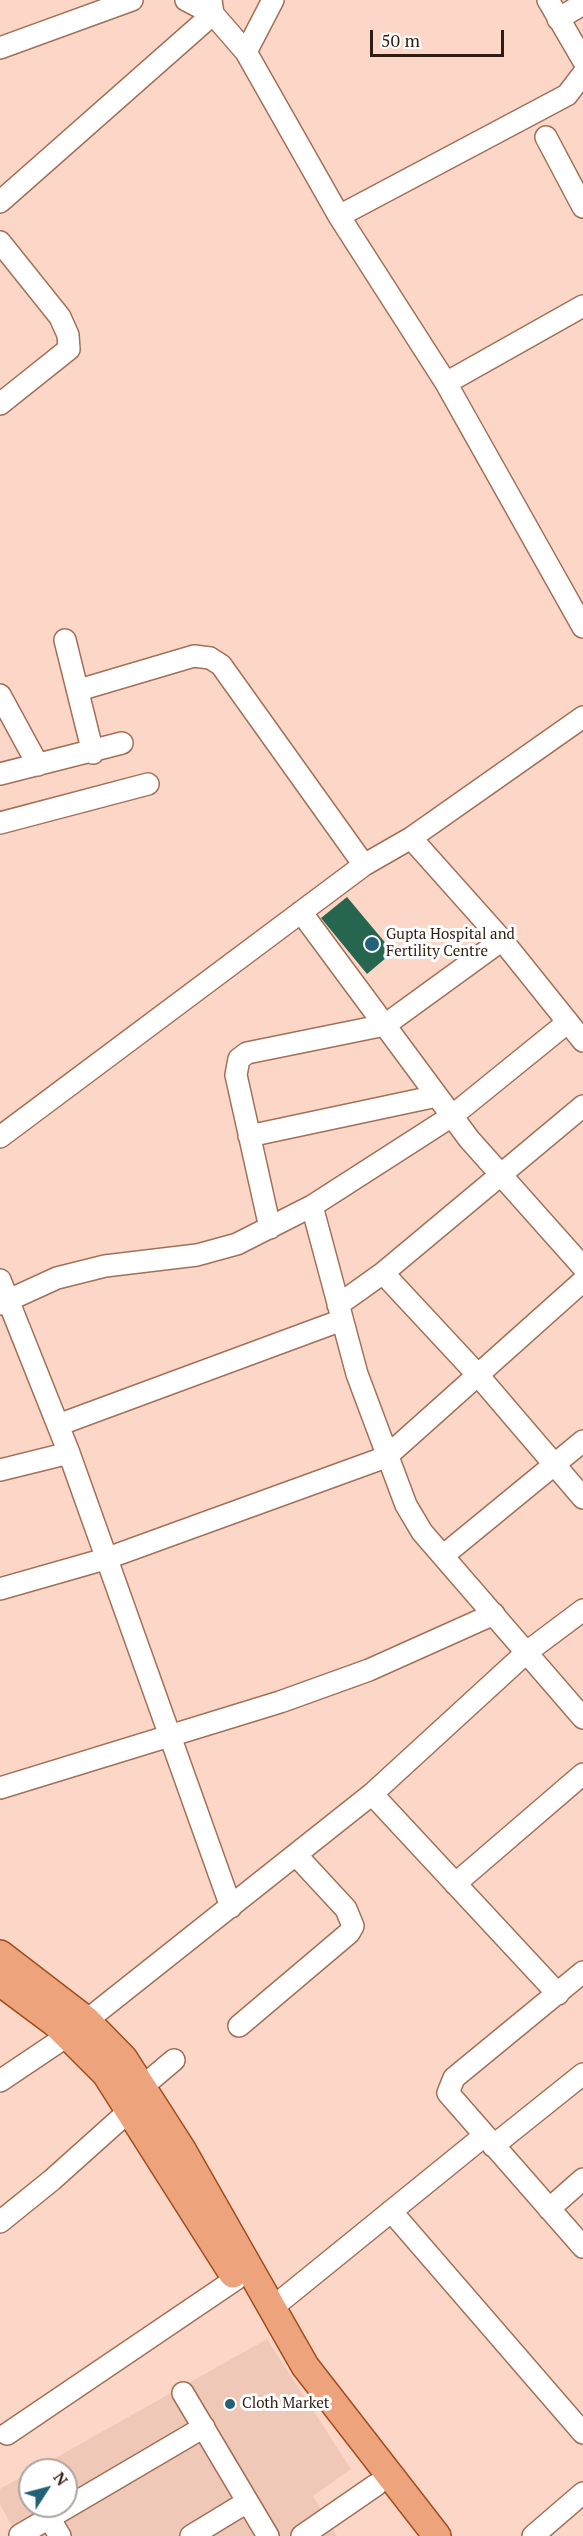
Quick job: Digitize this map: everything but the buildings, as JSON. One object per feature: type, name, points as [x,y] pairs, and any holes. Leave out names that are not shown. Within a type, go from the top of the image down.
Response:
[{"type":"main road","points":[[0,1954],[77,2028],[296,2373],[414,2536]]},
{"type":"main road","points":[[0,1982],[124,2059],[181,2148],[305,2366],[437,2536]]},
{"type":"street","points":[[0,48],[132,0]]},
{"type":"street","points":[[186,0],[212,7],[246,52],[339,216],[446,382],[583,627]]},
{"type":"street","points":[[246,52],[273,0]]},
{"type":"street","points":[[548,0],[583,60]]},
{"type":"street","points":[[558,19],[583,4]]},
{"type":"street","points":[[0,202],[212,7]]},
{"type":"street","points":[[339,216],[567,95],[583,74]]},
{"type":"street","points":[[546,137],[583,207]]},
{"type":"street","points":[[0,405],[69,349],[68,335],[60,317],[2,247]]},
{"type":"street","points":[[446,382],[583,306]]},
{"type":"street","points":[[65,640],[93,753]]},
{"type":"street","points":[[79,690],[194,656],[210,658],[221,665],[364,865]]},
{"type":"street","points":[[0,695],[38,765]]},
{"type":"street","points":[[0,1137],[364,865],[411,838],[583,717]]},
{"type":"street","points":[[0,774],[93,753],[122,743]]},
{"type":"street","points":[[0,823],[148,784]]},
{"type":"street","points":[[411,838],[502,940],[583,1041]]},
{"type":"street","points":[[301,912],[452,1116],[583,1268]]},
{"type":"street","points":[[270,1228],[236,1075],[239,1059],[247,1053],[385,1025],[502,940]]},
{"type":"street","points":[[231,1907],[69,1453],[2,1295],[105,1266],[197,1255],[237,1244],[312,1206],[452,1116],[568,1022]]},
{"type":"street","points":[[249,1136],[437,1096]]},
{"type":"street","points":[[58,1425],[340,1312],[383,1273],[583,1106]]},
{"type":"street","points":[[312,1206],[357,1374],[406,1505],[422,1532],[583,1718]]},
{"type":"street","points":[[383,1273],[477,1374],[583,1498]]},
{"type":"street","points":[[0,1589],[105,1559],[386,1456],[583,1281]]},
{"type":"street","points":[[444,1555],[583,1441]]},
{"type":"street","points":[[0,1470],[69,1453]]},
{"type":"street","points":[[0,2081],[77,2028],[372,1794],[527,1652],[583,1610]]},
{"type":"street","points":[[0,1788],[280,1702],[369,1670],[494,1614]]},
{"type":"street","points":[[455,1884],[583,1774]]},
{"type":"street","points":[[372,1794],[558,1994]]},
{"type":"street","points":[[239,2026],[349,1933],[352,1926],[346,1909],[296,1855]]},
{"type":"street","points":[[583,1972],[454,2078],[448,2093],[583,2247]]},
{"type":"street","points":[[142,2087],[174,2060]]},
{"type":"street","points":[[272,2308],[391,2211],[583,2074]]},
{"type":"street","points":[[0,2222],[52,2180],[129,2111]]},
{"type":"street","points":[[549,2209],[583,2180]]},
{"type":"street","points":[[391,2211],[583,2433]]},
{"type":"street","points":[[6,2434],[236,2280]]},
{"type":"street","points":[[183,2393],[268,2536]]},
{"type":"street","points":[[20,2535],[55,2527],[204,2427]]},
{"type":"street","points":[[302,2536],[376,2485]]},
{"type":"street","points":[[532,2536],[583,2493]]},
{"type":"street","points":[[190,2536],[247,2502]]},
{"type":"shaded area","name":"Cloth Market","points":[[267,2339],[351,2469],[313,2496],[337,2536],[17,2536],[0,2504],[0,2489],[18,2479],[18,2518],[78,2518],[78,2458],[55,2458]]},
{"type":"place","name":"Gupta Hospital and Fertility Centre","points":[[372,944]]},
{"type":"place","name":"Cloth Market","points":[[230,2404]]}]
